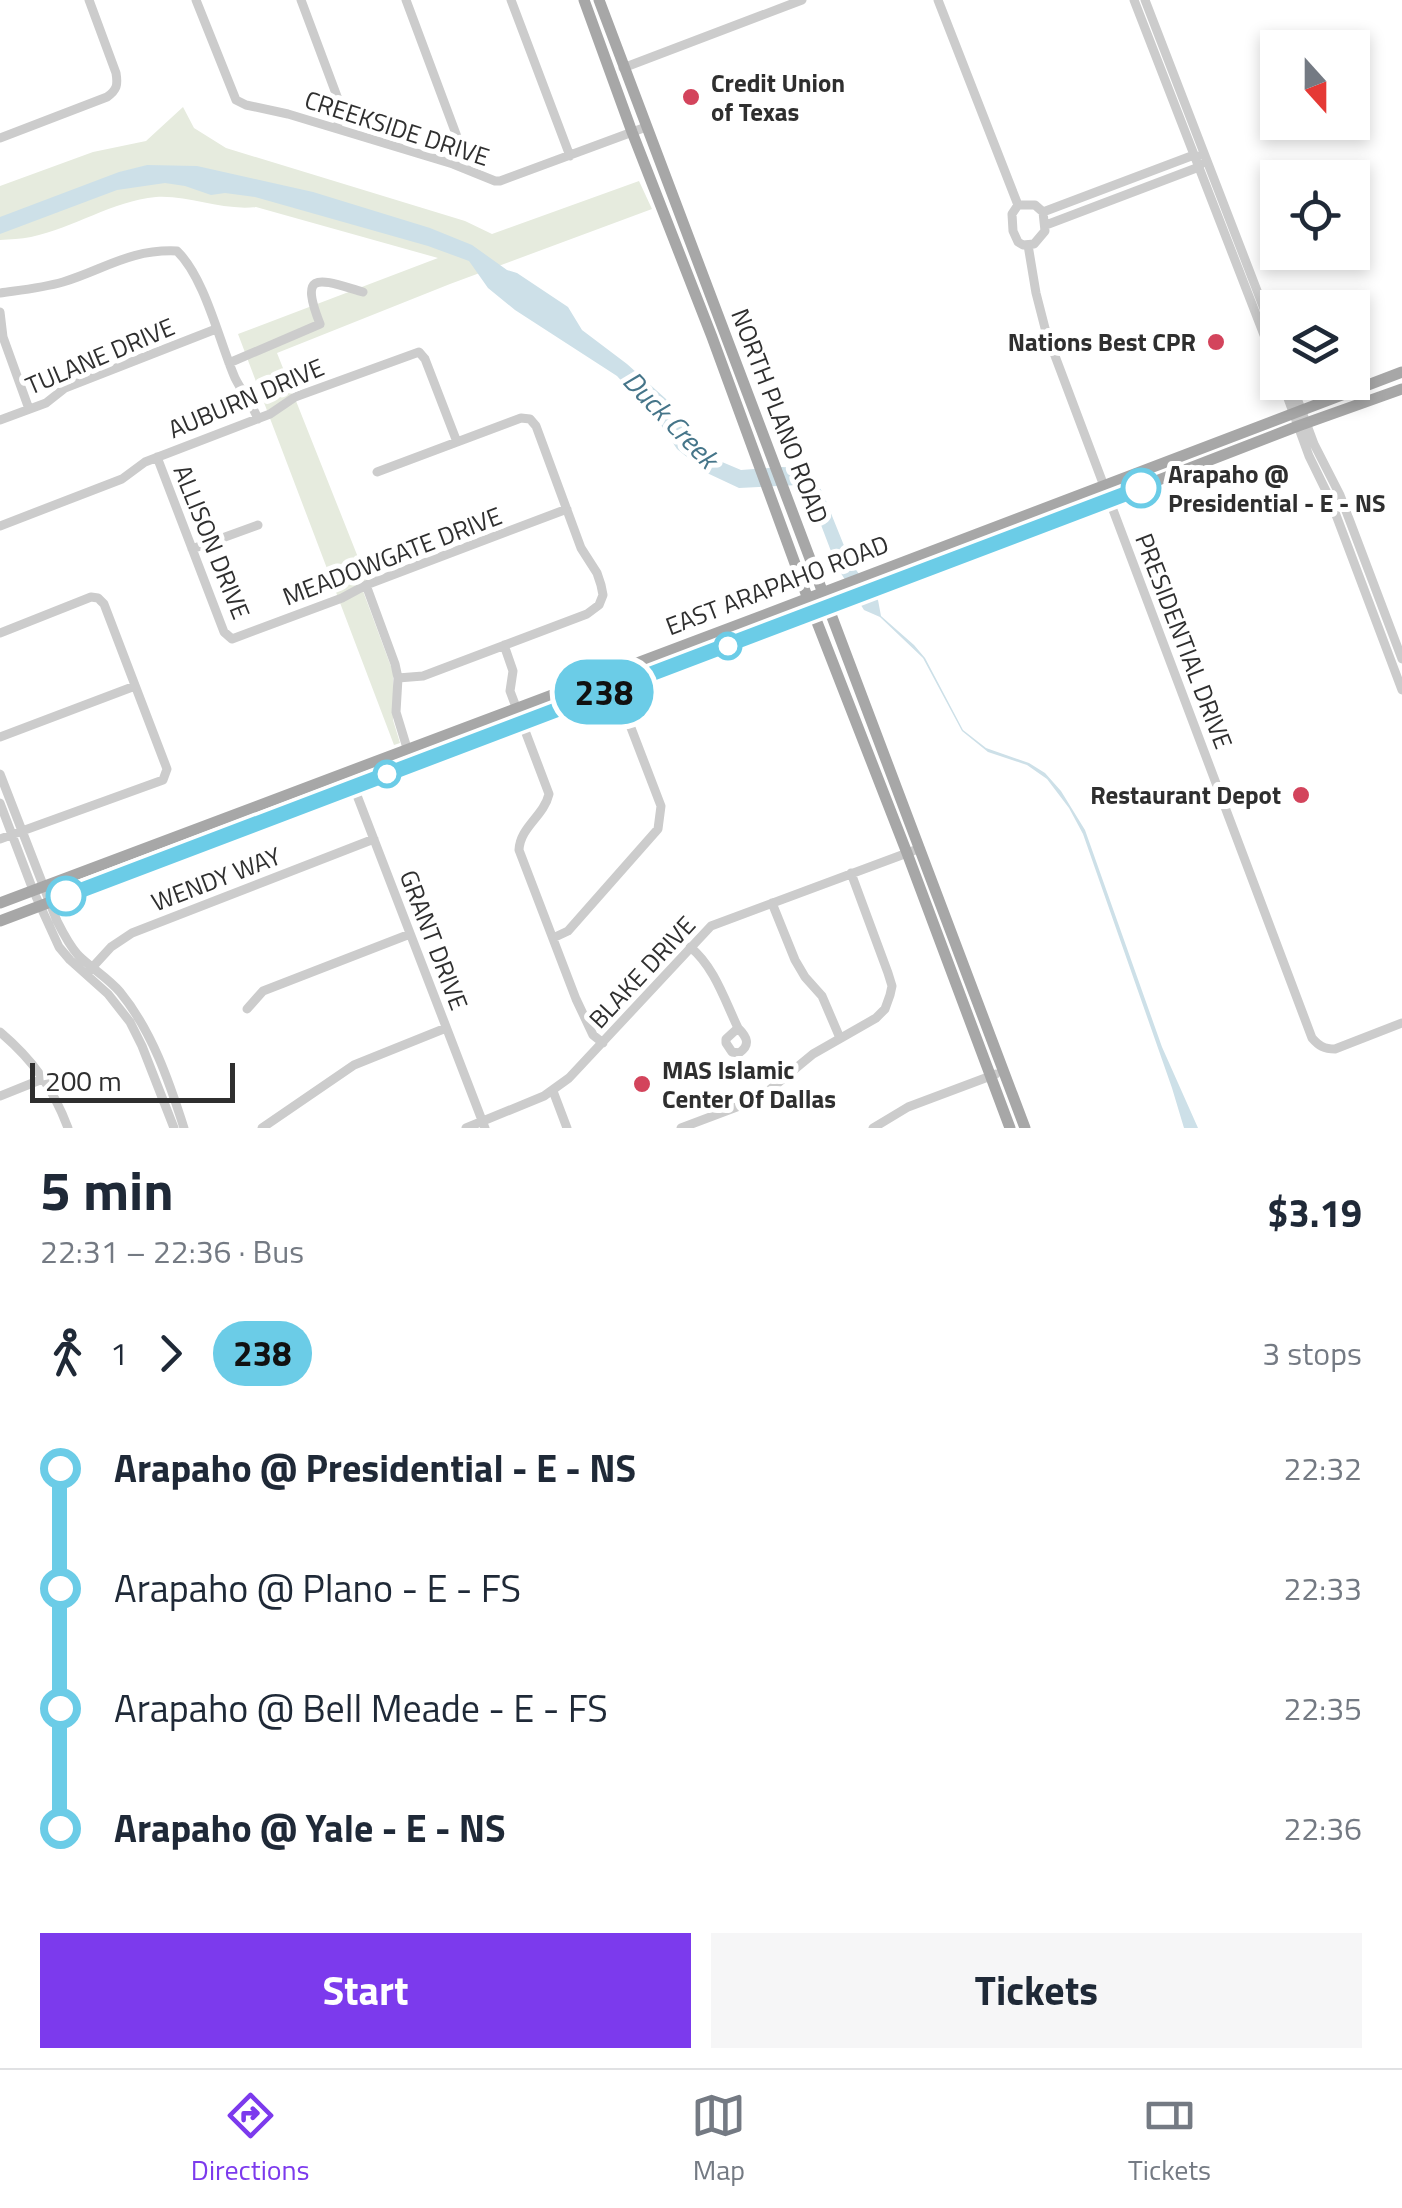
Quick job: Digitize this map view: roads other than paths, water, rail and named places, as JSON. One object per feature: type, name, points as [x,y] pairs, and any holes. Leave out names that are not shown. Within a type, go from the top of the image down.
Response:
[{"type":"main road","name":"NORTH PLANO ROAD","points":[[584,0],[662,210],[776,489],[808,598],[913,850],[1010,1128]]},
{"type":"main road","name":"NORTH PLANO ROAD","points":[[598,0],[676,204],[766,463]]},
{"type":"main road","points":[[662,210],[676,204]]},
{"type":"main road","name":"EAST ARAPAHO ROAD","points":[[0,903],[1402,372]]},
{"type":"main road","name":"EAST ARAPAHO ROAD","points":[[0,920],[1402,389]]},
{"type":"main road","points":[[1206,462],[1233,436]]},
{"type":"main road","name":"NORTH PLANO ROAD","points":[[776,489],[835,605],[913,850]]},
{"type":"main road","points":[[443,735],[463,746]]},
{"type":"main road","name":"NORTH PLANO ROAD","points":[[959,974],[1004,1071],[1025,1128]]},
{"type":"street","points":[[0,138],[114,92],[118,84],[116,73],[89,0]]},
{"type":"street","name":"CREEKSIDE DRIVE","points":[[196,0],[236,100],[453,164],[500,182],[646,127]]},
{"type":"street","points":[[302,0],[341,107],[336,128]]},
{"type":"street","points":[[406,0],[460,142],[453,164]]},
{"type":"street","points":[[511,0],[570,156]]},
{"type":"street","points":[[610,72],[802,0]]},
{"type":"street","name":"PRESIDENTIAL DRIVE","points":[[938,0],[1018,205],[1012,214],[1012,231],[1018,242],[1028,246],[1046,332],[1312,1038],[1319,1046],[1335,1048],[1402,1023]]},
{"type":"street","points":[[1134,0],[1198,167],[1260,307]]},
{"type":"street","points":[[1145,0],[1206,158],[1260,318]]},
{"type":"street","points":[[1046,225],[1194,155],[1206,158]]},
{"type":"street","points":[[1042,212],[1198,167],[1206,158]]},
{"type":"street","points":[[1088,196],[1092,206]]},
{"type":"street","points":[[1018,205],[1035,205],[1046,225],[1040,240],[1028,246]]},
{"type":"street","points":[[0,293],[64,282],[142,252],[177,251],[190,264],[238,384],[258,419]]},
{"type":"street","points":[[229,363],[320,324],[310,294],[316,283],[326,281],[363,292]]},
{"type":"street","points":[[0,312],[2,337],[29,409]]},
{"type":"street","name":"TULANE DRIVE","points":[[0,420],[46,403],[65,388],[216,329]]},
{"type":"street","name":"AUBURN DRIVE","points":[[0,526],[122,479],[145,462],[258,419],[295,397],[419,352],[426,359],[456,442]]},
{"type":"street","points":[[1291,400],[1340,509],[1399,661],[1402,690]]},
{"type":"street","points":[[1295,400],[1297,411]]},
{"type":"street","points":[[376,472],[521,418],[530,419],[582,548],[602,585],[599,605],[588,614],[423,676],[398,678]]},
{"type":"street","name":"ALLISON DRIVE","points":[[157,457],[224,632],[232,639]]},
{"type":"street","name":"MEADOWGATE DRIVE","points":[[232,639],[567,510]]},
{"type":"street","points":[[192,549],[258,524]]},
{"type":"street","points":[[366,585],[395,664],[396,712],[407,748]]},
{"type":"street","points":[[0,633],[91,597],[98,598],[104,604],[167,769],[163,780],[0,839]]},
{"type":"street","points":[[504,645],[513,671],[510,691],[550,794],[520,838],[518,850],[586,1024],[602,1043]]},
{"type":"street","points":[[553,938],[568,931],[658,829],[660,806],[610,673]]},
{"type":"street","points":[[0,738],[135,686]]},
{"type":"street","name":"GRANT DRIVE","points":[[348,772],[484,1125]]},
{"type":"street","points":[[0,774],[59,947],[88,971],[130,1022],[174,1128]]},
{"type":"street","points":[[0,803],[18,834]]},
{"type":"street","name":"WENDY WAY","points":[[88,971],[111,947],[132,933],[374,839]]},
{"type":"street","name":"BLAKE DRIVE","points":[[466,1128],[484,1125],[534,1101],[569,1078],[711,926],[913,850]]},
{"type":"street","points":[[681,1128],[750,1102],[813,1054],[885,1009],[892,986],[851,872]]},
{"type":"street","points":[[772,902],[794,960],[822,996],[840,1038]]},
{"type":"street","points":[[247,1010],[263,991],[410,934]]},
{"type":"street","points":[[690,948],[709,969],[738,1028]]},
{"type":"street","points":[[88,971],[116,987],[138,1017],[152,1042],[184,1128]]},
{"type":"street","points":[[262,1128],[354,1064],[446,1028]]},
{"type":"street","points":[[0,1032],[45,1078],[68,1128]]},
{"type":"street","points":[[873,1128],[908,1107],[1004,1071]]},
{"type":"street","points":[[0,1096],[45,1078]]},
{"type":"street","points":[[552,1091],[567,1128]]},
{"type":"water","name":"Duck Creek","points":[[147,165],[197,166],[313,192],[472,245],[568,307],[582,330],[666,399],[687,435],[715,459],[741,470],[795,468],[813,480],[822,491],[851,563],[878,600],[881,616],[925,658],[963,730],[986,748],[1029,763],[1045,773],[1085,830],[1162,1047],[1198,1128],[1184,1128],[1083,834],[1069,808],[1047,779],[1027,765],[988,752],[962,731],[923,658],[880,617],[864,610],[837,567],[810,496],[799,485],[739,488],[707,473],[677,449],[659,422],[617,376],[515,310],[488,288],[469,261],[428,246],[255,197],[211,195],[165,183],[117,190],[0,234],[0,217]]},
{"type":"place","name":"Credit Union of Texas","points":[[691,97]]},
{"type":"place","name":"Nations Best CPR","points":[[1216,342]]},
{"type":"place","name":"Arapaho @ Presidential - E - NS","points":[[1141,488]]},
{"type":"place","name":"Restaurant Depot","points":[[1301,795]]},
{"type":"place","name":"MAS Islamic Center Of Dallas","points":[[642,1084]]}]
